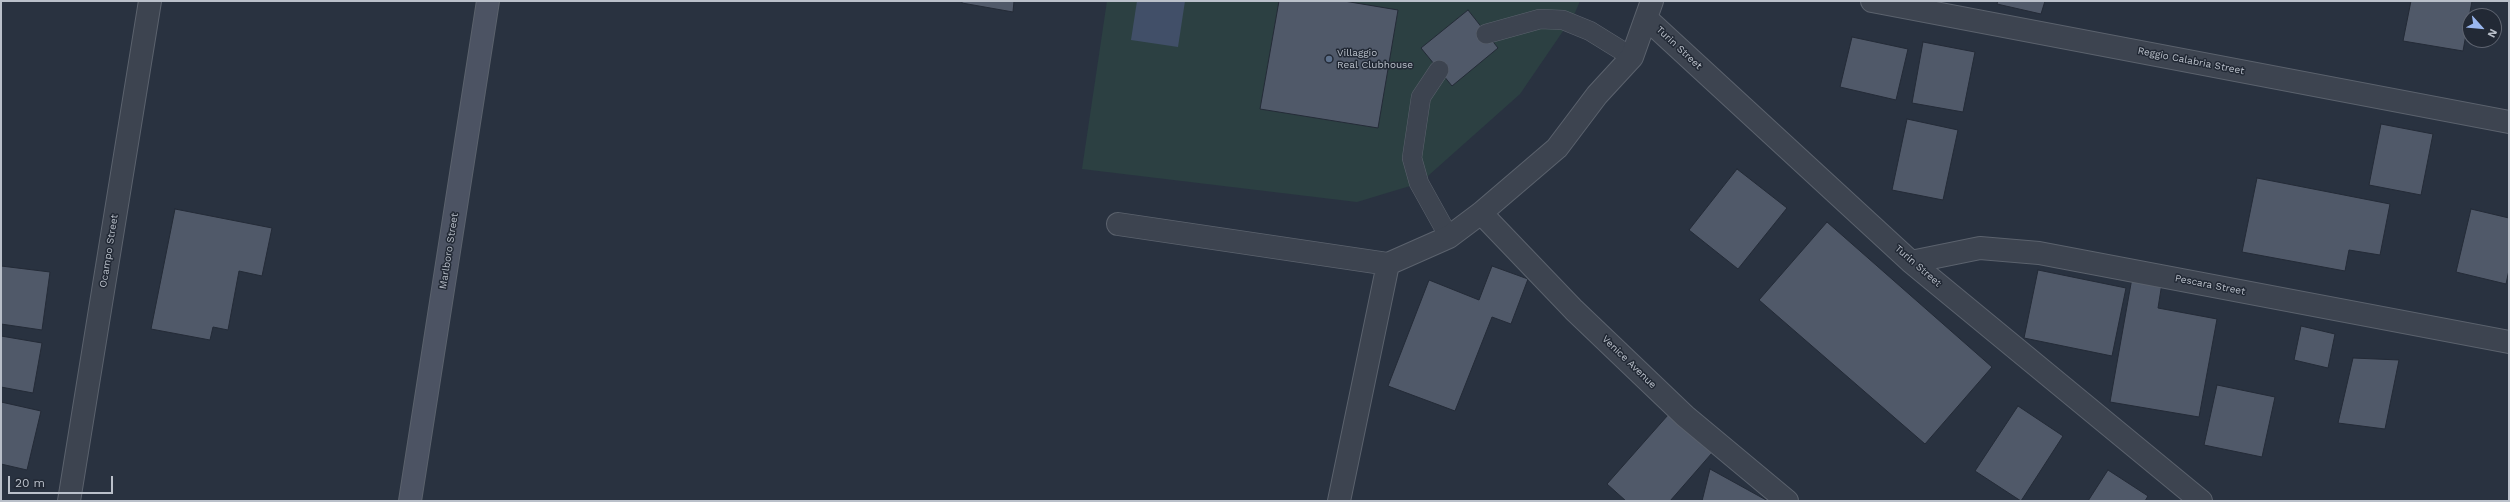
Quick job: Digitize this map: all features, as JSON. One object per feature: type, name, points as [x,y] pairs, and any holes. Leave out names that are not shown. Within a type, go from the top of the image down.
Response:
[{"type":"street","name":"Ocampo Street","points":[[69,501],[150,1]]},
{"type":"street","name":"Marlboro Street","points":[[410,501],[488,1]]},
{"type":"street","name":"Reggio Calabria Street","points":[[1872,1],[2509,122]]},
{"type":"street","points":[[1118,224],[1388,264],[1449,237],[1481,214],[1557,148],[1597,95],[1632,57],[1649,10]]},
{"type":"street","name":"Turin Street","points":[[1649,10],[1911,262],[2201,501]]},
{"type":"street","name":"Venice Avenue","points":[[1481,214],[1574,310],[1685,416],[1787,501]]},
{"type":"street","name":"Pescara Street","points":[[1911,262],[1980,248],[2039,253],[2509,342]]},
{"type":"street","points":[[1339,501],[1388,264]]},
{"type":"lane","points":[[1486,34],[1540,19],[1563,20],[1590,30],[1632,57]]},
{"type":"lane","points":[[1439,70],[1421,97],[1412,158],[1419,182],[1449,237]]},
{"type":"green space","points":[[1107,1],[1580,1],[1574,15],[1520,94],[1420,183],[1357,202],[1082,169]]},
{"type":"water","points":[[1137,1],[1185,1],[1178,47],[1131,40]]},
{"type":"building","points":[[962,1],[1014,1],[1013,12],[962,3]]},
{"type":"building","name":"Villaggio Real Clubhouse","points":[[1279,1],[1344,1],[1398,10],[1378,128],[1260,109]]},
{"type":"building","points":[[1998,1],[2045,1],[2041,14],[1997,4]]},
{"type":"building","points":[[2411,1],[2472,1],[2471,8],[2462,8],[2463,51],[2403,41]]},
{"type":"building","points":[[1468,10],[1498,48],[1452,86],[1421,48]]},
{"type":"building","points":[[1852,37],[1908,49],[1896,100],[1840,87]]},
{"type":"building","points":[[1923,42],[1975,52],[1963,112],[1912,103]]},
{"type":"building","points":[[1907,119],[1958,130],[1943,200],[1892,190]]},
{"type":"building","points":[[2381,124],[2433,134],[2421,195],[2369,185]]},
{"type":"building","points":[[1737,169],[1787,208],[1738,269],[1689,230]]},
{"type":"building","points":[[2257,178],[2390,204],[2380,255],[2349,250],[2345,271],[2242,252]]},
{"type":"building","points":[[175,209],[272,228],[262,276],[239,271],[228,330],[213,327],[210,340],[151,329]]},
{"type":"building","points":[[2471,209],[2509,218],[2509,270],[2506,284],[2456,272]]},
{"type":"building","points":[[1827,222],[1992,367],[1925,444],[1759,300]]},
{"type":"building","points":[[1,266],[50,272],[42,330],[1,324]]},
{"type":"building","points":[[1492,266],[1528,279],[1511,324],[1492,317],[1455,411],[1388,386],[1429,280],[1479,300]]},
{"type":"building","points":[[2038,270],[2126,288],[2112,356],[2024,338]]},
{"type":"building","points":[[2132,278],[2162,283],[2158,308],[2217,319],[2199,417],[2110,402]]},
{"type":"building","points":[[2301,326],[2335,334],[2328,368],[2294,360]]},
{"type":"building","points":[[1,336],[42,343],[33,393],[1,387]]},
{"type":"building","points":[[2353,358],[2399,360],[2385,429],[2338,423]]},
{"type":"building","points":[[2217,385],[2275,397],[2262,457],[2204,445]]},
{"type":"building","points":[[1,402],[41,411],[27,470],[1,464]]},
{"type":"building","points":[[2018,406],[2063,436],[2021,501],[1975,471]]},
{"type":"building","points":[[1668,415],[1712,453],[1670,501],[1626,501],[1607,484]]},
{"type":"building","points":[[1710,469],[1768,501],[1702,501]]},
{"type":"building","points":[[2108,470],[2148,496],[2145,501],[2088,501]]},
{"type":"place","name":"Villaggio Real Clubhouse","points":[[1329,59]]}]
